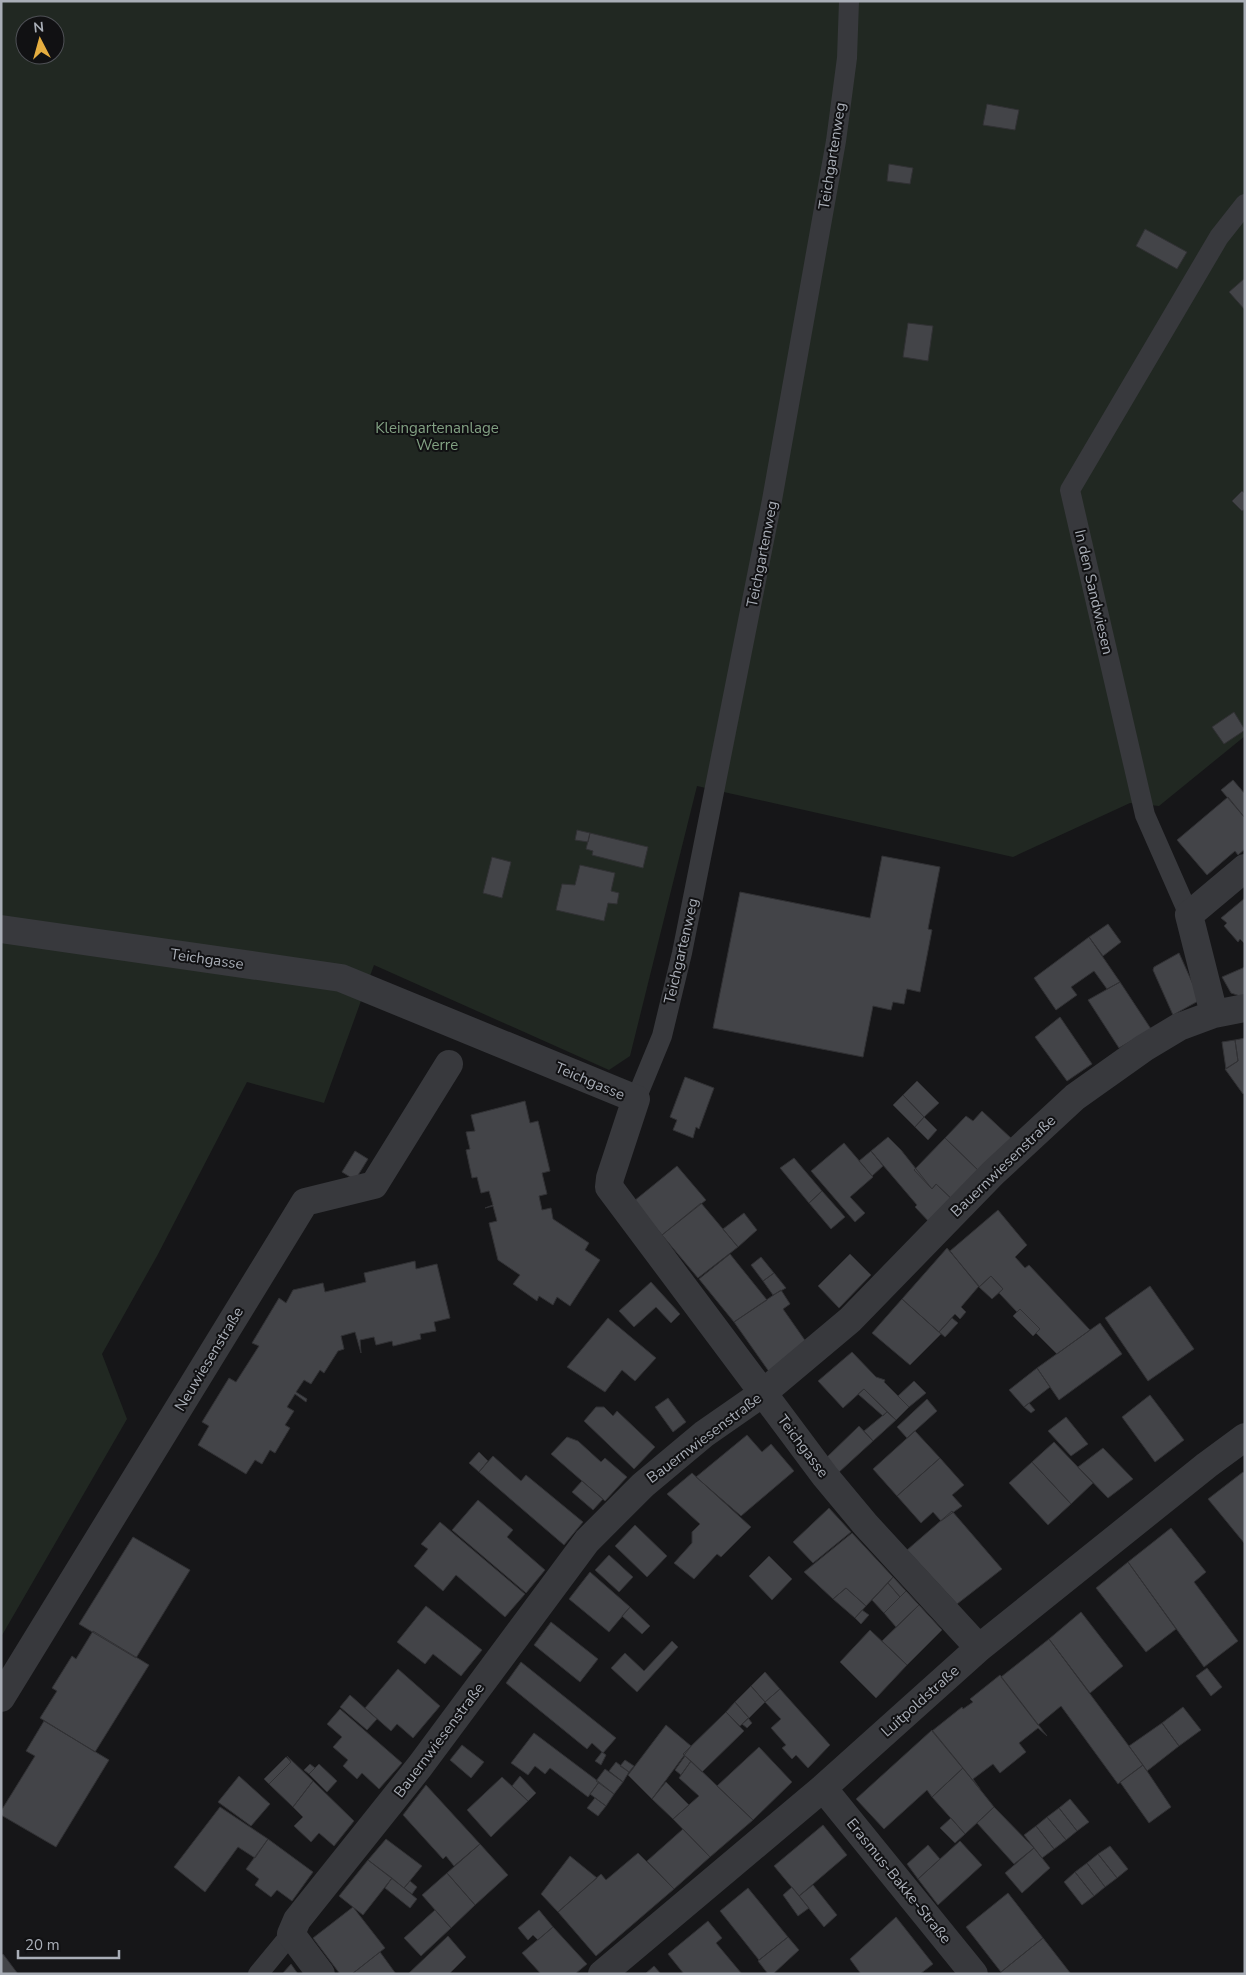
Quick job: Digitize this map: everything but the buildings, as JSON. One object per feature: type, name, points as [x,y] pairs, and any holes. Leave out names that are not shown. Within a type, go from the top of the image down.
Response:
[{"type":"street","points":[[1189,915],[1245,868]]},
{"type":"street","name":"In den Sandwiesen","points":[[1189,915],[1214,1014]]},
{"type":"street","name":"Teichgasse","points":[[1,928],[341,978],[636,1100],[610,1178],[609,1188],[825,1476],[865,1524],[979,1648]]},
{"type":"street","name":"Bauernwiesenstraße","points":[[291,1934],[297,1920],[420,1766],[587,1541],[642,1485],[704,1434],[763,1393],[850,1320],[993,1173],[1075,1097],[1144,1048],[1179,1027],[1214,1014],[1245,1008]]},
{"type":"street","name":"Neuwiesenstraße","points":[[1,1698],[305,1202],[374,1185],[448,1064]]},
{"type":"street","name":"Luitpoldstraße","points":[[602,1974],[824,1788],[979,1648],[1245,1437]]},
{"type":"street","name":"Erasmus-Bakke-Straße","points":[[824,1788],[974,1974]]},
{"type":"street","points":[[291,1934],[321,1974]]},
{"type":"lane","name":"Teichgartenweg","points":[[636,1100],[662,1036],[682,953],[772,500],[836,141],[847,58],[849,1]]},
{"type":"lane","name":"In den Sandwiesen","points":[[1189,915],[1145,815],[1070,490],[1219,237],[1245,204]]},
{"type":"lane","points":[[258,1974],[291,1934]]},
{"type":"green space","name":"Kleingartenanlage Werre","points":[[1,1],[1245,1],[1245,736],[1159,806],[1130,803],[1013,857],[697,786],[630,1056],[609,1070],[374,965],[324,1103],[247,1082],[157,1256],[102,1354],[127,1419],[1,1637]]}]
